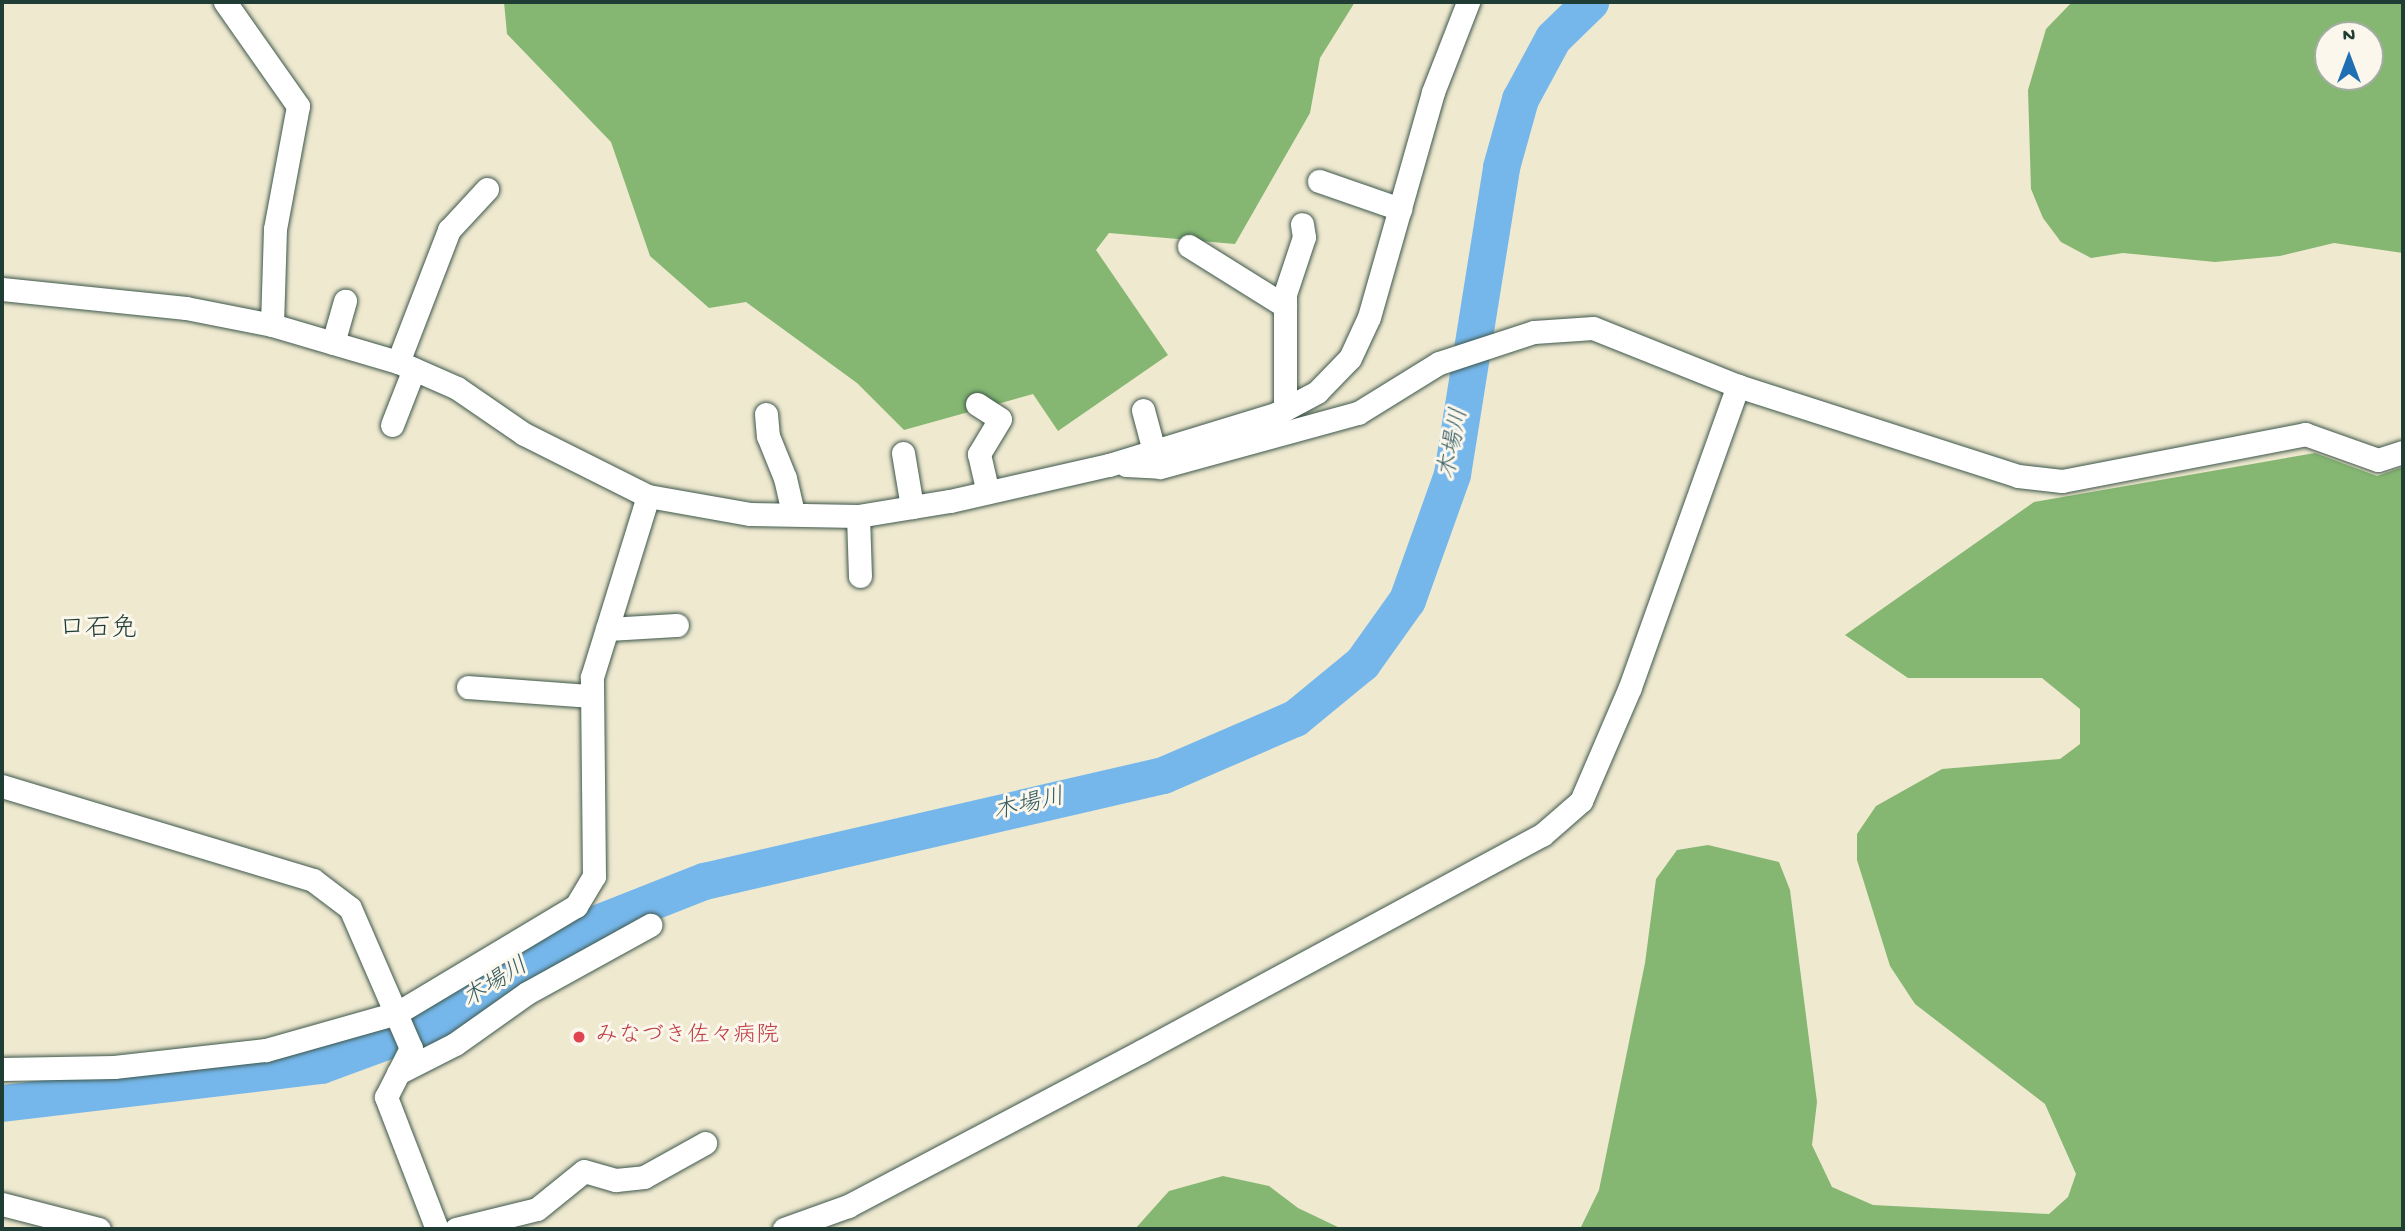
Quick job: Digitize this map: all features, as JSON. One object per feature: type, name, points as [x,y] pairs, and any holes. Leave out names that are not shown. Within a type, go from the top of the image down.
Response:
[{"type":"street","points":[[225,2],[298,106],[275,229],[272,325]]},
{"type":"street","points":[[2,289],[186,308],[272,325],[406,365],[457,388],[524,434],[648,496],[750,514],[858,516],[912,507],[1109,465],[1285,408],[1317,392],[1350,358],[1369,317],[1433,92],[1468,2]]},
{"type":"street","points":[[1319,181],[1400,209]]},
{"type":"street","points":[[392,425],[406,365],[449,230],[487,189]]},
{"type":"street","points":[[1285,408],[1285,306],[1304,237],[1302,224]]},
{"type":"street","points":[[1189,246],[1285,306]]},
{"type":"street","points":[[333,343],[345,301]]},
{"type":"street","points":[[1109,465],[1160,467],[1358,413],[1439,363],[1534,332],[1593,328],[1738,386],[2018,476],[2062,481],[2305,434],[2347,453],[2378,460],[2403,452]]},
{"type":"street","points":[[785,1229],[848,1206],[1154,1044],[1542,835],[1581,802],[1630,687],[1738,386]]},
{"type":"street","points":[[977,404],[1000,419],[979,454],[988,492]]},
{"type":"street","points":[[1143,410],[1154,451]]},
{"type":"street","points":[[766,414],[768,436],[785,478],[793,514]]},
{"type":"street","points":[[903,453],[912,507]]},
{"type":"street","points":[[2,1069],[114,1067],[266,1050],[398,1015],[576,906],[593,876],[591,696],[607,629],[648,496]]},
{"type":"street","points":[[858,516],[860,576]]},
{"type":"street","points":[[607,629],[677,625]]},
{"type":"street","points":[[468,687],[591,696]]},
{"type":"street","points":[[2,786],[313,880],[350,908],[411,1048],[386,1097],[437,1229]]},
{"type":"street","points":[[398,1073],[455,1044],[527,993],[650,925]]},
{"type":"street","points":[[456,1229],[537,1209],[584,1171],[617,1180],[644,1177],[705,1143]]},
{"type":"street","points":[[3,1207],[99,1229]]},
{"type":"green space","points":[[504,2],[1355,2],[1320,58],[1310,113],[1235,244],[1109,233],[1096,250],[1168,355],[1058,431],[1033,394],[904,430],[857,383],[746,302],[709,308],[650,256],[611,142],[507,34]]},
{"type":"green space","points":[[2072,2],[2403,2],[2403,253],[2334,243],[2280,256],[2215,262],[2123,253],[2091,258],[2061,242],[2043,218],[2031,189],[2028,90],[2046,29]]},
{"type":"green space","points":[[2315,453],[2377,476],[2403,467],[2403,1229],[1580,1229],[1599,1190],[1645,963],[1656,879],[1677,850],[1708,845],[1779,862],[1790,890],[1817,1102],[1812,1145],[1832,1187],[1873,1205],[2049,1214],[2068,1197],[2076,1174],[2045,1104],[1915,1004],[1890,966],[1857,860],[1857,834],[1876,806],[1942,769],[2060,759],[2080,744],[2080,709],[2042,678],[1908,678],[1845,635],[2034,502]]},
{"type":"green space","points":[[1223,1176],[1269,1186],[1298,1208],[1342,1229],[1135,1229],[1169,1191]]},
{"type":"waterway","name":"木場川","points":[[2,1103],[321,1065],[432,1024],[587,927],[704,881],[1163,775],[1295,718],[1362,663],[1407,600],[1452,474],[1501,167],[1520,99],[1553,38],[1590,2]]},
{"type":"place","name":"みなづき佐々病院","points":[[579,1037]]},
{"type":"district","name":"口石免","points":[[98,631]]}]
